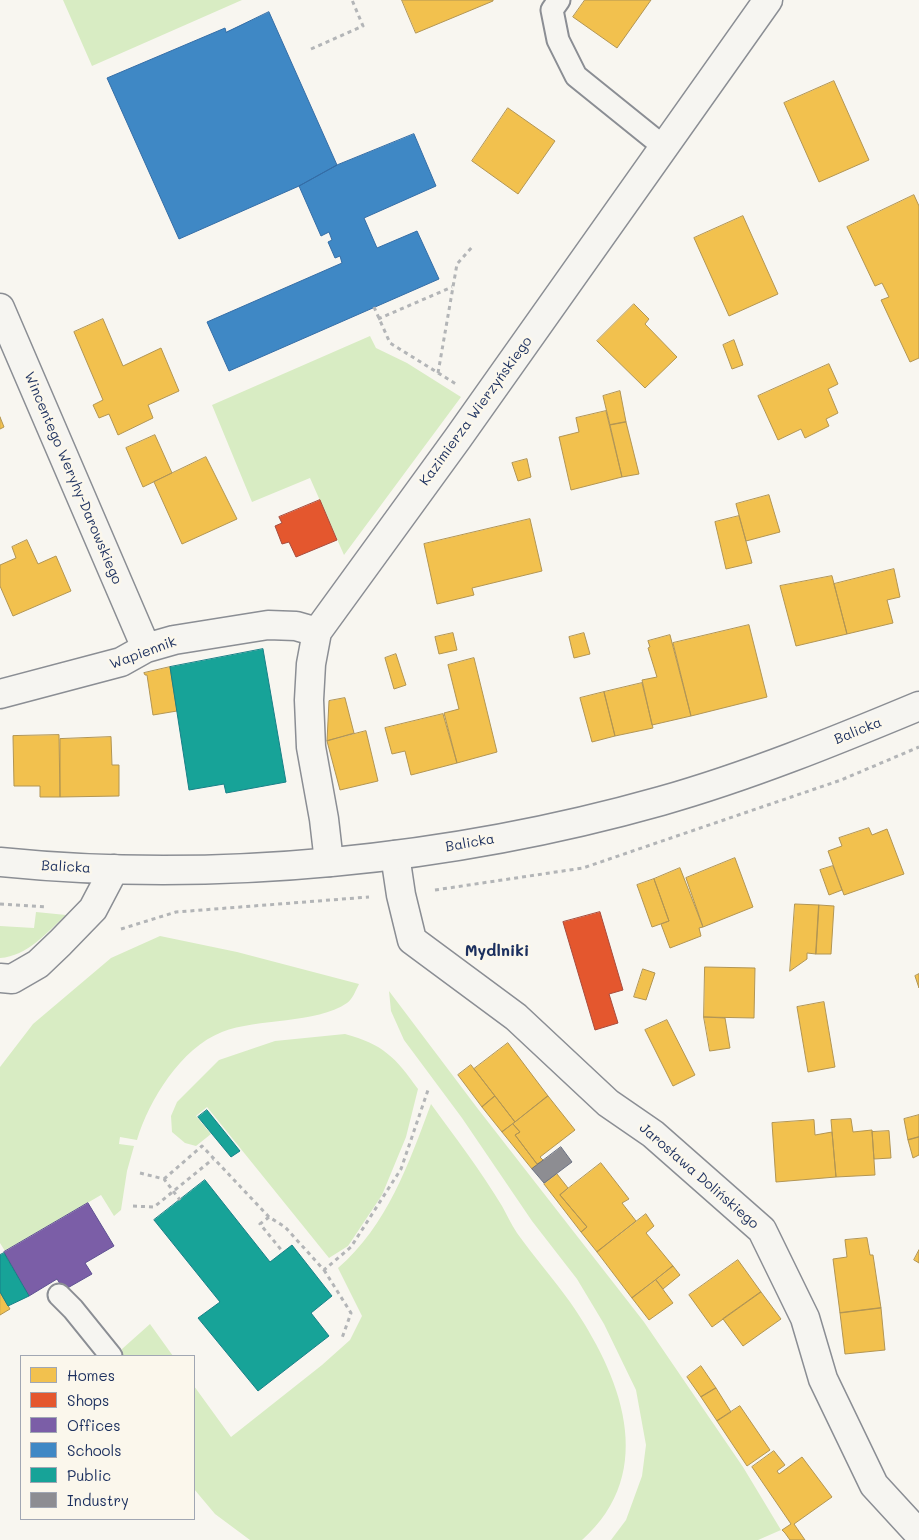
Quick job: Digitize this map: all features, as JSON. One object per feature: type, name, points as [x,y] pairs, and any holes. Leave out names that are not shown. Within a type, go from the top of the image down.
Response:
[{"type":"street","name":"Kazimierza Wierzyńskiego","points":[[329,862],[324,819],[311,747],[309,700],[311,664],[317,632],[768,0]]},
{"type":"street","name":"Wincentego Weryhy-Darowskiego","points":[[0,308],[146,648]]},
{"type":"street","name":"Wapiennik","points":[[0,694],[120,662],[146,648],[174,640],[268,624],[296,626],[317,632]]},
{"type":"street","name":"Balicka","points":[[0,862],[114,869],[190,869],[329,862],[395,855],[525,833],[663,800],[796,756],[919,706]]},
{"type":"street","name":"Jarosława Dolińskiego","points":[[395,855],[401,895],[412,940],[516,1017],[608,1102],[653,1134],[762,1230],[805,1318],[823,1379],[874,1485],[919,1534]]},
{"type":"street","points":[[0,978],[12,979],[38,964],[60,943],[94,909],[114,869]]},
{"type":"lane","points":[[559,0],[552,10],[558,40],[576,76],[664,147]]},
{"type":"lane","points":[[59,1295],[74,1308],[110,1355]]},
{"type":"path","points":[[311,49],[363,26],[352,0]]},
{"type":"path","points":[[438,373],[457,264],[473,246]]},
{"type":"path","points":[[378,319],[452,287]]},
{"type":"path","points":[[374,307],[390,343],[459,386]]},
{"type":"path","points":[[324,1270],[351,1247],[401,1169],[428,1090]]},
{"type":"path","points":[[164,1179],[202,1146],[269,1218],[286,1227],[324,1270],[351,1313],[342,1338]]},
{"type":"path","points":[[133,1206],[154,1207],[213,1159]]},
{"type":"path","points":[[140,1173],[164,1179],[180,1200]]},
{"type":"path","points":[[269,1218],[260,1224],[283,1252]]},
{"type":"green space","points":[[63,0],[242,0],[92,66]]},
{"type":"green space","points":[[370,336],[376,348],[407,363],[461,397],[344,555],[310,478],[252,502],[212,405]]},
{"type":"green space","points":[[36,912],[66,915],[28,948],[19,953],[0,958],[0,926],[34,928]]},
{"type":"green space","points":[[160,936],[237,952],[359,984],[349,1002],[334,1010],[303,1018],[236,1028],[222,1032],[193,1050],[180,1063],[158,1092],[137,1140],[120,1137],[119,1144],[134,1146],[127,1171],[121,1210],[114,1216],[101,1195],[5,1251],[0,1243],[0,1067],[33,1024],[111,958]]},
{"type":"green space","points":[[389,991],[478,1109],[644,1322],[743,1467],[781,1530],[758,1540],[611,1540],[626,1520],[642,1476],[646,1445],[636,1390],[604,1324],[577,1279],[532,1221],[462,1118],[404,1040],[391,1011]]},
{"type":"green space","points":[[345,1034],[369,1042],[388,1054],[403,1069],[418,1089],[406,1137],[382,1195],[348,1246],[329,1258],[207,1107],[196,1116],[211,1134],[196,1146],[185,1143],[172,1132],[171,1116],[177,1102],[219,1060],[275,1041]]},
{"type":"green space","points":[[431,1104],[468,1154],[517,1233],[570,1302],[604,1360],[616,1391],[624,1422],[626,1453],[620,1484],[606,1513],[582,1540],[250,1540],[215,1514],[195,1490],[195,1387],[231,1437],[322,1365],[350,1340],[362,1316],[338,1268],[370,1233],[383,1213],[395,1192]]},
{"type":"green space","points":[[150,1324],[172,1355],[123,1355],[122,1349]]},
{"type":"building: Homes","points":[[402,0],[493,0],[493,1],[416,33]]},
{"type":"building: Homes","points":[[585,0],[651,0],[617,48],[573,17]]},
{"type":"building: Homes","points":[[834,81],[869,160],[819,182],[784,103]]},
{"type":"building: Homes","points":[[508,108],[555,141],[518,194],[472,161]]},
{"type":"building: Homes","points":[[914,195],[919,206],[919,358],[910,362],[881,300],[889,297],[882,283],[875,286],[847,227]]},
{"type":"building: Homes","points":[[743,216],[778,294],[729,316],[694,238]]},
{"type":"building: Homes","points":[[634,304],[649,319],[645,324],[677,357],[645,388],[597,341]]},
{"type":"building: Homes","points":[[103,319],[123,366],[161,348],[179,391],[148,405],[153,418],[118,435],[109,414],[99,418],[93,405],[103,400],[74,332]]},
{"type":"building: Homes","points":[[734,340],[743,365],[732,369],[723,345]]},
{"type":"building: Homes","points":[[829,364],[838,384],[828,389],[838,413],[826,419],[829,426],[805,438],[801,429],[778,440],[758,396]]},
{"type":"building: Homes","points":[[620,391],[626,422],[610,425],[603,396]]},
{"type":"building: Homes","points":[[606,411],[622,477],[571,490],[559,437],[579,432],[576,418]]},
{"type":"building: Homes","points":[[0,417],[4,427],[0,429]]},
{"type":"building: Homes","points":[[626,422],[639,474],[622,477],[610,425]]},
{"type":"building: Homes","points":[[155,435],[172,473],[143,487],[126,448]]},
{"type":"building: Homes","points":[[206,457],[237,519],[182,544],[154,482]]},
{"type":"building: Homes","points":[[527,459],[531,477],[518,481],[512,463]]},
{"type":"building: Homes","points":[[769,495],[780,532],[746,541],[736,504]]},
{"type":"building: Homes","points":[[739,516],[752,563],[726,569],[715,522]]},
{"type":"building: Homes","points":[[530,519],[542,571],[472,588],[474,595],[437,604],[424,544]]},
{"type":"building: Homes","points":[[27,540],[38,564],[56,556],[71,591],[13,616],[0,586],[0,565],[16,558],[12,547]]},
{"type":"building: Homes","points":[[894,569],[900,597],[887,600],[893,623],[847,634],[834,584]]},
{"type":"building: Homes","points":[[832,576],[847,634],[796,646],[780,586]]},
{"type":"building: Homes","points":[[749,625],[767,697],[691,716],[673,643]]},
{"type":"building: Homes","points":[[453,633],[457,650],[439,654],[435,637]]},
{"type":"building: Homes","points":[[584,633],[590,654],[574,658],[569,637]]},
{"type":"building: Homes","points":[[670,635],[691,716],[652,725],[642,680],[657,677],[648,648],[650,647],[648,641]]},
{"type":"building: Homes","points":[[396,654],[406,685],[394,689],[385,658]]},
{"type":"building: Homes","points":[[474,658],[497,752],[457,763],[444,713],[459,709],[448,665]]},
{"type":"building: Homes","points":[[170,667],[177,711],[153,715],[147,675],[144,673]]},
{"type":"building: Homes","points":[[642,683],[653,728],[615,736],[604,692]]},
{"type":"building: Homes","points":[[604,692],[615,736],[592,742],[580,698]]},
{"type":"building: Homes","points":[[345,698],[354,733],[327,741],[329,701]]},
{"type":"building: Homes","points":[[443,714],[457,763],[411,775],[405,751],[392,754],[385,728]]},
{"type":"building: Homes","points":[[366,731],[378,781],[340,790],[327,741]]},
{"type":"building: Homes","points":[[59,735],[60,797],[40,797],[40,786],[14,786],[13,736]]},
{"type":"building: Homes","points":[[111,737],[112,765],[119,765],[119,796],[60,797],[60,739]]},
{"type":"building: Homes","points":[[869,828],[872,835],[887,829],[904,874],[844,895],[828,851],[842,846],[839,838]]},
{"type":"building: Homes","points":[[735,858],[753,907],[703,927],[686,878]]},
{"type":"building: Homes","points":[[833,866],[842,890],[829,895],[820,870]]},
{"type":"building: Homes","points":[[680,868],[703,927],[699,928],[701,936],[670,948],[661,924],[669,921],[654,879]]},
{"type":"building: Homes","points":[[654,879],[669,921],[652,927],[637,885]]},
{"type":"building: Homes","points":[[795,904],[819,905],[816,954],[807,953],[807,959],[790,971]]},
{"type":"building: Homes","points":[[819,905],[834,906],[831,954],[816,954]]},
{"type":"building: Homes","points":[[705,967],[755,968],[754,1018],[704,1017]]},
{"type":"building: Homes","points":[[643,969],[655,973],[646,1000],[634,997]]},
{"type":"building: Homes","points":[[919,974],[919,988],[915,976]]},
{"type":"building: Homes","points":[[824,1002],[835,1067],[808,1072],[797,1007]]},
{"type":"building: Homes","points":[[704,1017],[725,1018],[730,1048],[710,1051]]},
{"type":"building: Homes","points":[[667,1020],[695,1075],[673,1086],[645,1030]]},
{"type":"building: Homes","points":[[508,1043],[548,1096],[515,1122],[474,1069]]},
{"type":"building: Homes","points":[[471,1065],[495,1096],[482,1107],[458,1075]]},
{"type":"building: Homes","points":[[495,1096],[515,1122],[502,1132],[482,1107]]},
{"type":"building: Homes","points":[[548,1096],[575,1130],[540,1157],[544,1161],[537,1164],[515,1135],[520,1132],[513,1124]]},
{"type":"building: Homes","points":[[919,1115],[919,1137],[908,1140],[904,1119]]},
{"type":"building: Homes","points":[[851,1119],[853,1132],[872,1130],[875,1175],[836,1177],[831,1120]]},
{"type":"building: Homes","points":[[814,1120],[815,1135],[832,1132],[836,1177],[776,1182],[772,1123]]},
{"type":"building: Homes","points":[[513,1124],[520,1132],[515,1135],[537,1164],[543,1161],[532,1169],[502,1132]]},
{"type":"building: Homes","points":[[889,1131],[891,1158],[874,1159],[872,1132]]},
{"type":"building: Homes","points":[[919,1137],[919,1155],[913,1158],[908,1140]]},
{"type":"building: Homes","points":[[601,1163],[629,1199],[622,1203],[636,1221],[597,1252],[581,1232],[587,1227],[560,1195]]},
{"type":"building: Homes","points":[[557,1174],[568,1188],[560,1195],[587,1227],[581,1232],[544,1184]]},
{"type":"building: Homes","points":[[646,1214],[654,1226],[646,1233],[673,1266],[632,1298],[597,1252]]},
{"type":"building: Homes","points":[[867,1238],[870,1255],[873,1255],[881,1308],[840,1313],[833,1259],[847,1257],[845,1240]]},
{"type":"building: Homes","points":[[919,1250],[919,1263],[914,1260]]},
{"type":"building: Homes","points":[[738,1260],[761,1292],[712,1327],[689,1295]]},
{"type":"building: Homes","points":[[673,1266],[680,1275],[663,1289],[656,1280]]},
{"type":"building: Homes","points":[[656,1280],[673,1303],[649,1320],[632,1298]]},
{"type":"building: Homes","points":[[0,1292],[10,1309],[0,1315]]},
{"type":"building: Homes","points":[[761,1292],[781,1319],[743,1346],[723,1319]]},
{"type":"building: Homes","points":[[881,1308],[885,1350],[845,1354],[840,1313]]},
{"type":"building: Homes","points":[[701,1366],[716,1388],[701,1397],[687,1377]]},
{"type":"building: Homes","points":[[716,1388],[731,1412],[717,1421],[701,1397]]},
{"type":"building: Homes","points":[[740,1406],[770,1450],[747,1466],[717,1421]]},
{"type":"building: Homes","points":[[774,1451],[785,1465],[777,1471],[779,1474],[802,1457],[832,1497],[794,1524],[805,1540],[790,1540],[782,1530],[791,1524],[752,1467]]},
{"type":"building: Shops","points":[[320,500],[337,540],[296,557],[289,542],[282,544],[275,526],[282,523],[279,517]]},
{"type":"building: Shops","points":[[600,912],[623,990],[609,994],[618,1023],[595,1030],[563,922]]},
{"type":"building: Offices","points":[[88,1203],[114,1246],[85,1263],[92,1274],[64,1290],[57,1279],[29,1296],[4,1252]]},
{"type":"building: Schools","points":[[269,12],[337,165],[299,186],[179,239],[107,78],[225,28],[226,32]]},
{"type":"building: Schools","points":[[414,134],[436,186],[364,218],[377,248],[417,231],[439,279],[229,371],[207,322],[342,263],[340,256],[335,258],[328,242],[332,240],[329,232],[321,236],[299,186],[337,165]]},
{"type":"building: Public","points":[[263,649],[286,782],[226,793],[224,784],[189,790],[170,667]]},
{"type":"building: Public","points":[[207,1110],[240,1151],[231,1157],[198,1117]]},
{"type":"building: Public","points":[[205,1180],[270,1262],[292,1245],[332,1296],[311,1313],[329,1336],[258,1391],[198,1318],[220,1302],[154,1220]]},
{"type":"building: Public","points":[[4,1253],[29,1296],[8,1306],[0,1292],[0,1255]]},
{"type":"building: Industry","points":[[561,1147],[572,1162],[544,1183],[532,1169]]},
{"type":"district","name":"Mydlniki","points":[[497,951]]}]
